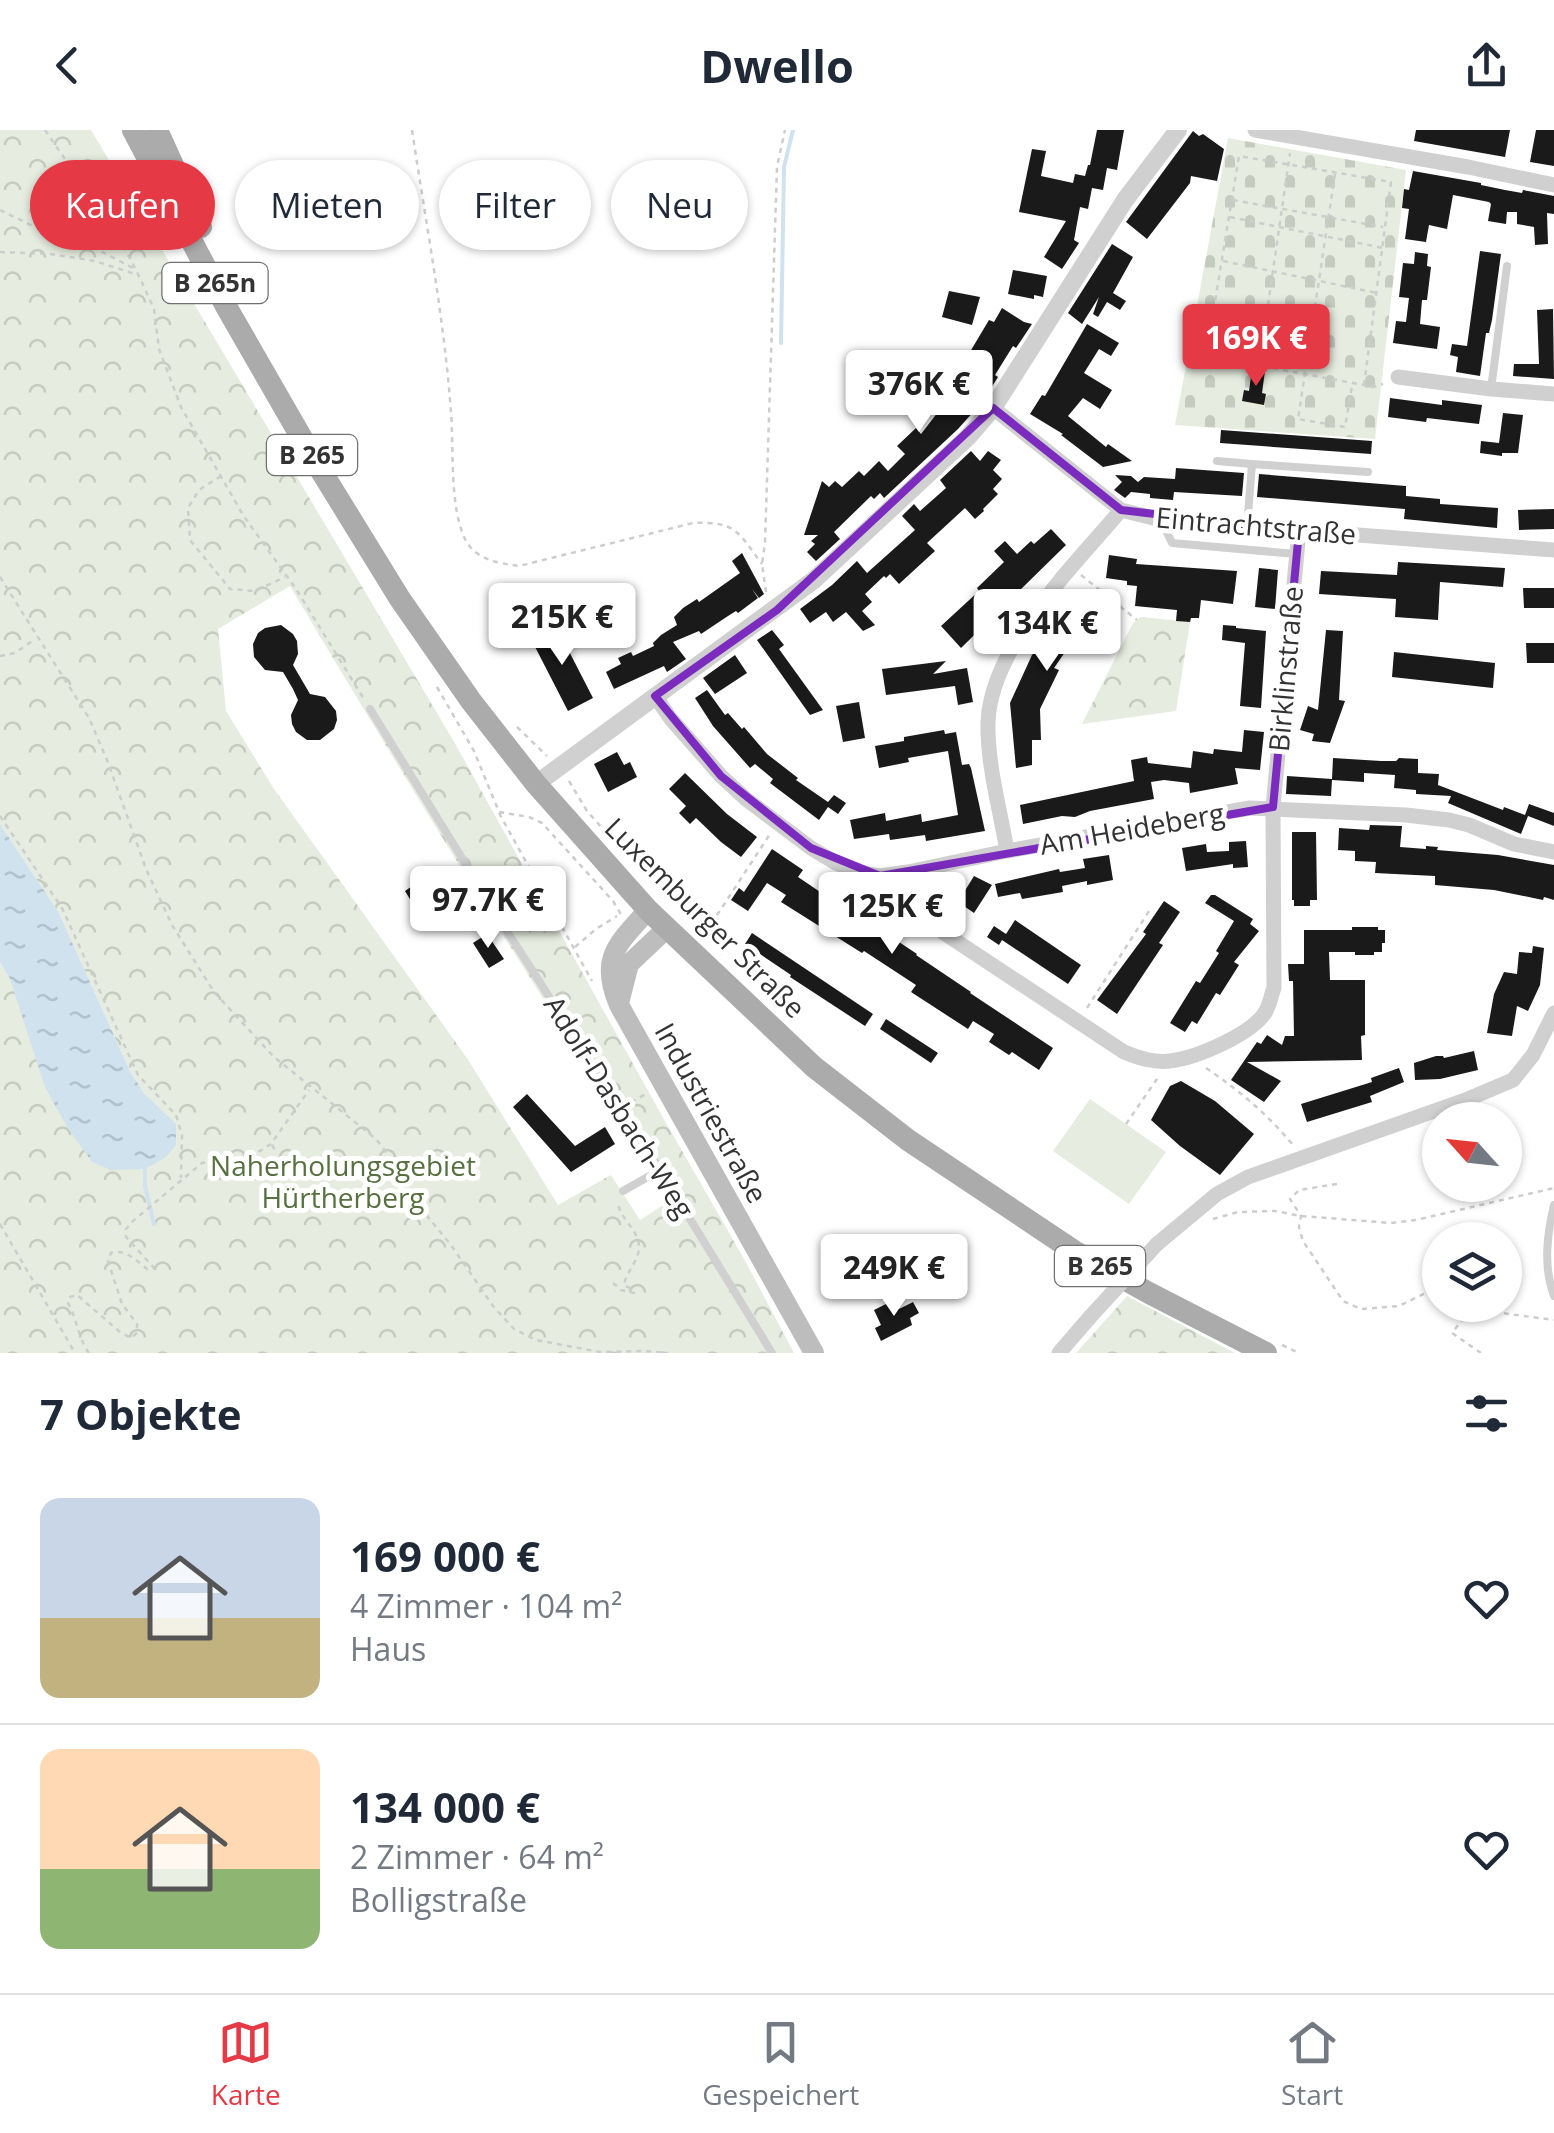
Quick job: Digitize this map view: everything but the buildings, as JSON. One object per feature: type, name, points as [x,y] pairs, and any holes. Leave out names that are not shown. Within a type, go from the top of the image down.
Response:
[{"type":"main road","name":"B 265n","points":[[133,130],[227,308],[260,362]]},
{"type":"main road","name":"B 265n","points":[[156,130],[260,362]]},
{"type":"main road","name":"Luxemburger Straße","points":[[260,362],[400,599],[471,701],[536,784],[648,910],[814,1067],[908,1140],[1074,1251],[1149,1293],[1274,1349]]},
{"type":"main road","name":"Industriestraße","points":[[648,910],[618,945],[610,963],[610,985],[814,1353]]},
{"type":"main road","name":"Industriestraße","points":[[618,1005],[629,964],[668,928]]},
{"type":"street","points":[[536,784],[777,610],[967,438],[993,408],[1125,200],[1178,130]]},
{"type":"street","points":[[1256,130],[1554,185]]},
{"type":"street","points":[[1398,377],[1554,394]]},
{"type":"street","name":"Eintrachtstraße","points":[[993,408],[1121,510],[1161,520],[1554,550]]},
{"type":"street","points":[[1007,851],[989,744],[993,692],[1015,640],[1121,510]]},
{"type":"street","name":"Birklinstraße","points":[[1188,1056],[1249,1030],[1266,1012],[1274,988],[1274,807],[1299,531]]},
{"type":"street","name":"Am Heideberg","points":[[656,696],[721,776],[777,824],[836,864],[880,876],[1222,812],[1274,807],[1450,820],[1514,844],[1554,852]]},
{"type":"street","points":[[908,872],[924,914],[944,933],[1078,1022],[1124,1052],[1146,1060],[1168,1062],[1188,1056]]},
{"type":"street","points":[[1059,1353],[1157,1244],[1217,1194],[1302,1156],[1513,1080],[1534,1056],[1554,1012]]},
{"type":"lane","points":[[1491,389],[1507,266]]},
{"type":"lane","points":[[1217,461],[1368,472]]},
{"type":"lane","points":[[1247,527],[1252,464]]},
{"type":"lane","points":[[1161,520],[1172,543],[1297,554]]},
{"type":"lane","name":"Adolf-Dasbach-Weg","points":[[370,708],[772,1353]]},
{"type":"lane","points":[[623,1191],[660,1170]]},
{"type":"lane","points":[[1554,1205],[1547,1255],[1554,1296]]},
{"type":"path","points":[[45,130],[120,239],[140,276],[154,309],[159,348],[181,408],[244,515],[296,589],[370,708]]},
{"type":"path","points":[[412,130],[440,309],[452,412],[457,516],[474,552],[492,562],[519,566],[693,523],[716,522],[741,535],[762,564]]},
{"type":"path","points":[[777,610],[766,590],[762,564],[777,168],[785,130]]},
{"type":"path","points":[[1268,305],[1292,136]]},
{"type":"path","points":[[1364,385],[1391,182],[1239,156],[1206,356],[1373,387],[1398,377]]},
{"type":"path","points":[[1335,173],[1298,419],[1345,427],[1353,383]]},
{"type":"path","points":[[1232,199],[1385,228]]},
{"type":"path","points":[[0,210],[85,243],[136,270]]},
{"type":"path","points":[[1229,217],[1383,248]]},
{"type":"path","points":[[0,252],[95,261],[140,276]]},
{"type":"path","points":[[1222,261],[1376,294]]},
{"type":"path","points":[[221,476],[200,490],[188,508],[190,540],[230,590],[255,591],[287,576]]},
{"type":"path","points":[[1072,568],[1138,620]]},
{"type":"path","points":[[0,577],[89,718],[172,926],[214,992],[274,1057],[376,1139],[403,1174],[418,1205],[493,1306],[514,1328],[536,1340],[600,1352],[668,1353]]},
{"type":"path","points":[[0,656],[15,653],[36,638]]},
{"type":"path","points":[[509,720],[546,754]]},
{"type":"path","points":[[570,783],[587,811],[643,874],[706,933],[728,960]]},
{"type":"path","points":[[498,812],[574,948],[620,914],[612,901]]},
{"type":"path","points":[[0,816],[62,908],[138,1075],[176,1115],[182,1135],[182,1178]]},
{"type":"path","points":[[706,933],[777,824]]},
{"type":"path","points":[[857,886],[898,919],[913,924]]},
{"type":"path","points":[[1078,1022],[1151,908]]},
{"type":"path","points":[[1188,1056],[1239,1090],[1272,1120],[1302,1156]]},
{"type":"path","points":[[1126,1124],[1168,1062]]},
{"type":"path","points":[[88,1353],[68,1303],[77,1294],[120,1332],[131,1338],[137,1333],[137,1324],[122,1304],[108,1261],[111,1253],[118,1251],[148,1269],[154,1268],[126,1237],[126,1229],[202,1163],[250,1157],[271,1144],[311,1088]]},
{"type":"path","points":[[621,1108],[656,1088]]},
{"type":"path","points":[[271,1144],[277,1153]]},
{"type":"path","points":[[1337,1184],[1299,1190],[1290,1198],[1301,1216],[1303,1241],[1343,1301],[1361,1309],[1400,1306],[1422,1295]]},
{"type":"path","points":[[1178,1225],[1220,1219],[1238,1212],[1276,1210],[1301,1216],[1390,1223],[1554,1188]]},
{"type":"path","points":[[613,1284],[634,1293],[624,1286],[624,1279],[640,1252],[638,1240],[619,1212],[618,1200],[623,1191]]},
{"type":"path","points":[[374,1192],[418,1205]]},
{"type":"path","points":[[0,1224],[75,1353]]},
{"type":"path","points":[[1522,1316],[1554,1320]]},
{"type":"path","points":[[1460,1322],[1452,1333],[1481,1353]]},
{"type":"path","points":[[1274,1349],[1298,1353]]},
{"type":"highlighted area","points":[[993,408],[1121,510],[1299,531],[1273,807],[880,876],[811,848],[721,776],[655,696],[777,610]]},
{"type":"green space","name":"Naherholungsgebiet Hürtherberg","points":[[0,130],[91,130],[109,160],[30,160],[30,250],[162,250],[453,740],[794,1353],[0,1353],[0,962],[10,979],[176,1145],[176,1125],[144,1093],[130,1071],[59,913],[0,824]],"holes":[[[290,586],[430,818],[673,1199],[640,1220],[611,1175],[558,1205],[467,1058],[274,789],[226,711],[218,629]]]},
{"type":"green space","points":[[1228,138],[1406,170],[1375,439],[1175,425]]},
{"type":"green space","points":[[1141,617],[1190,622],[1176,711],[1082,724],[1133,623]]},
{"type":"green space","points":[[1090,1099],[1166,1152],[1129,1204],[1053,1151]]},
{"type":"green space","points":[[1127,1296],[1235,1353],[1076,1353]]},
{"type":"water","points":[[0,824],[59,913],[130,1071],[144,1093],[176,1124],[176,1145],[166,1157],[145,1169],[111,1170],[92,1162],[45,1087],[10,979],[0,962]]},
{"type":"waterway","points":[[781,343],[784,167],[793,130]]},
{"type":"waterway","points":[[145,1169],[154,1224]]}]
